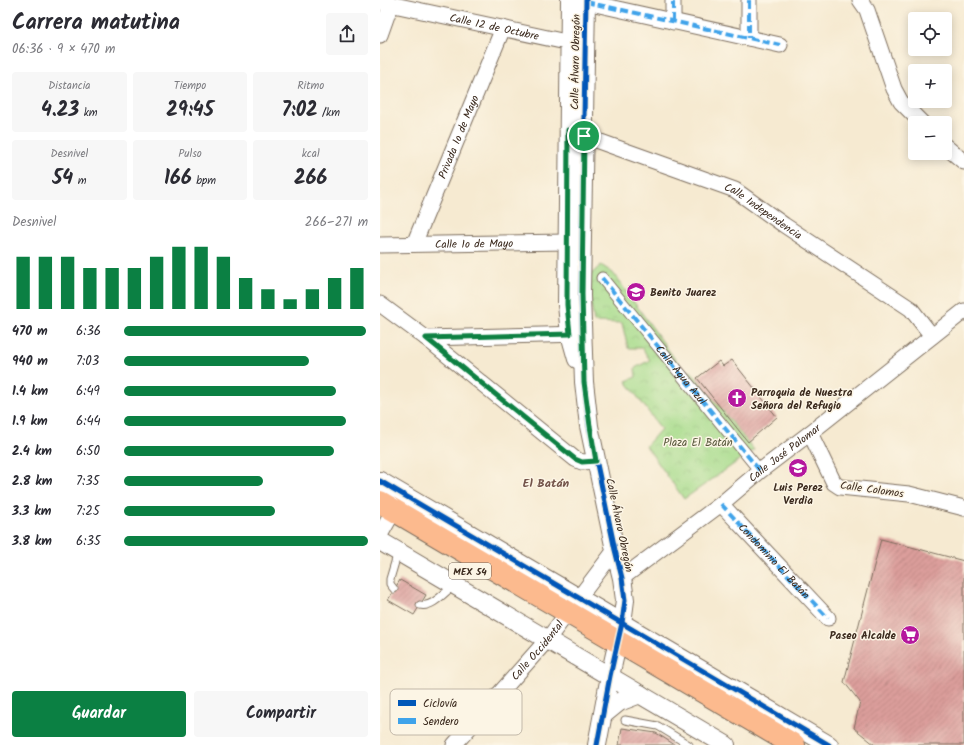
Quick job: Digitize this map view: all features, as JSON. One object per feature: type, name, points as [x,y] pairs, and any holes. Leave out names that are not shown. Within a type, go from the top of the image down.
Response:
[{"type":"main road","name":"MEX 54","points":[[386,518],[564,618],[616,649],[766,745]]},
{"type":"main road","name":"MEX 54","points":[[616,649],[794,745]]},
{"type":"street","points":[[673,0],[673,22]]},
{"type":"street","points":[[749,0],[749,38]]},
{"type":"street","points":[[860,0],[867,10],[894,90],[901,102],[915,116]]},
{"type":"street","points":[[580,1],[780,45]]},
{"type":"street","name":"Calle Álvaro Obregón","points":[[576,334],[582,294],[576,133],[577,44],[580,1]]},
{"type":"street","points":[[380,35],[386,3]]},
{"type":"street","name":"Calle 12 de Octubre","points":[[386,3],[577,44]]},
{"type":"street","name":"Privada 1o de Mayo","points":[[414,244],[503,28]]},
{"type":"street","name":"Calle Álvaro Obregón","points":[[576,133],[567,242],[567,305],[576,334],[596,461],[622,578],[625,600],[598,745]]},
{"type":"street","name":"Calle Independencia","points":[[576,133],[735,190],[784,225],[911,309],[932,336]]},
{"type":"street","points":[[952,152],[964,162]]},
{"type":"street","name":"Calle 1o de Mayo","points":[[380,245],[567,242]]},
{"type":"street","name":"Calle Agua Azul","points":[[602,278],[760,471]]},
{"type":"street","points":[[380,304],[426,338],[575,459],[582,462],[596,461]]},
{"type":"street","name":"Calle José Palomar","points":[[622,578],[721,504],[760,471],[964,311]]},
{"type":"street","points":[[426,338],[576,334]]},
{"type":"street","name":"Calle Colomos","points":[[810,433],[834,484],[840,487],[909,494],[964,508]]},
{"type":"street","points":[[380,481],[386,518],[398,552],[454,585],[564,618],[616,649],[828,745]]},
{"type":"street","name":"Condominio El Batán","points":[[721,504],[828,618]]},
{"type":"street","name":"Calle Occidental","points":[[503,689],[564,618],[615,550]]},
{"type":"street","points":[[616,649],[640,694],[663,718],[726,745]]},
{"type":"street","points":[[603,715],[619,702],[640,694]]},
{"type":"street","name":"Calle Occidental","points":[[454,745],[463,735]]},
{"type":"lane","points":[[394,590],[390,584],[390,579],[398,552]]},
{"type":"lane","points":[[420,605],[425,606],[430,604],[454,585]]},
{"type":"lane","points":[[625,720],[663,718],[689,745]]},
{"type":"green space","name":"Plaza El Batán","points":[[601,265],[613,273],[685,373],[691,371],[754,450],[684,499],[646,446],[661,429],[626,381],[636,377],[635,368],[650,360],[642,348],[628,348],[622,323],[594,322],[587,278]]},
{"type":"building","name":"Parroquia de Nuestra Señora del Refugio","points":[[732,360],[777,417],[748,442],[697,378],[719,361],[723,366]]},
{"type":"building","name":"Paseo Alcalde","points":[[881,539],[964,561],[964,745],[875,745],[854,728],[860,702],[844,682]]},
{"type":"building","points":[[400,580],[426,595],[414,615],[388,600]]},
{"type":"building","points":[[622,728],[656,733],[675,745],[619,745]]},
{"type":"marked path","points":[[673,0],[673,22]]},
{"type":"marked path","points":[[749,0],[749,38]]},
{"type":"marked path","points":[[586,2],[780,45]]},
{"type":"marked path","points":[[602,278],[760,471]]},
{"type":"marked path","points":[[721,504],[828,618]]},
{"type":"cycle path","points":[[586,0],[581,295],[584,382],[589,426],[622,578],[625,600],[622,623],[597,745]]},
{"type":"cycle path","points":[[380,481],[829,745]]},
{"type":"place","name":"Benito Juarez","points":[[636,292]]},
{"type":"place","name":"Parroquia de Nuestra Señora del Refugio","points":[[737,398]]},
{"type":"place","name":"Luis Perez Verdia","points":[[798,468]]},
{"type":"place","name":"Paseo Alcalde","points":[[910,635]]},
{"type":"district","name":"El Batán","points":[[546,483]]},
{"type":"route","points":[[568,130],[584,136],[582,294],[584,382],[596,461],[582,462],[575,459],[426,338],[570,334],[567,305],[568,130]]}]
